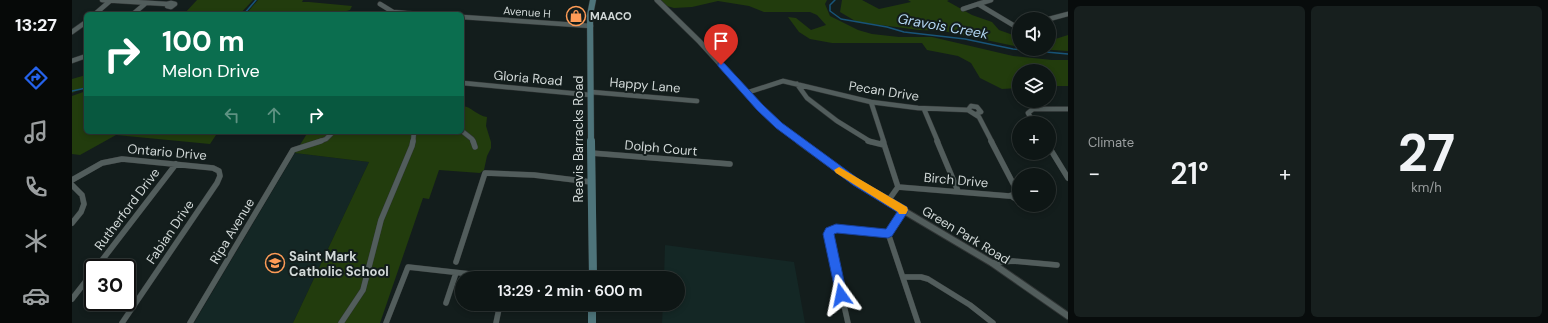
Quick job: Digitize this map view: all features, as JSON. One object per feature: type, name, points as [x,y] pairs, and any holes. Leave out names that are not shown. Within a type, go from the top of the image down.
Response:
[{"type":"main road","name":"Reavis Barracks Road","points":[[593,0],[590,26],[593,271]]},
{"type":"main road","points":[[592,311],[592,323]]},
{"type":"street","points":[[102,0],[168,4]]},
{"type":"street","name":"Green Park Road","points":[[657,0],[699,41],[768,116],[788,133],[846,175],[992,263],[1068,316]]},
{"type":"street","points":[[963,9],[990,0]]},
{"type":"street","points":[[97,12],[110,1]]},
{"type":"street","points":[[135,12],[146,3]]},
{"type":"street","points":[[380,4],[393,12]]},
{"type":"street","points":[[978,4],[1012,24]]},
{"type":"street","points":[[1056,17],[1068,14]]},
{"type":"street","name":"Avenue H","points":[[464,17],[590,26]]},
{"type":"street","points":[[72,32],[84,23]]},
{"type":"street","points":[[72,61],[84,57]]},
{"type":"street","name":"Pecan Drive","points":[[746,93],[780,81],[871,102],[924,109],[972,112],[1012,186]]},
{"type":"street","name":"Gloria Road","points":[[464,83],[591,94]]},
{"type":"street","points":[[795,84],[807,98],[837,121],[868,141],[884,145]]},
{"type":"street","name":"Happy Lane","points":[[591,94],[696,101]]},
{"type":"street","points":[[871,102],[898,187],[888,201]]},
{"type":"street","points":[[924,109],[958,191]]},
{"type":"street","points":[[1030,116],[1028,113],[1032,109],[1068,109]]},
{"type":"street","points":[[464,133],[472,139],[475,148]]},
{"type":"street","name":"Ripa Avenue","points":[[190,323],[293,150],[326,139],[331,134]]},
{"type":"street","points":[[341,323],[363,290],[381,220],[412,146],[414,134]]},
{"type":"street","name":"Dolph Court","points":[[591,153],[730,164]]},
{"type":"street","points":[[1056,158],[1068,178]]},
{"type":"street","name":"Ontario Drive","points":[[72,180],[101,163],[110,160],[122,159],[213,168],[220,173]]},
{"type":"street","name":"Rutherford Drive","points":[[103,259],[176,164]]},
{"type":"street","name":"Fabian Drive","points":[[122,323],[217,183],[220,173]]},
{"type":"street","points":[[456,262],[485,173],[591,182]]},
{"type":"street","points":[[72,185],[84,196],[85,202],[83,208],[72,223]]},
{"type":"street","name":"Birch Drive","points":[[898,187],[1012,193]]},
{"type":"street","points":[[888,233],[903,210]]},
{"type":"street","points":[[848,323],[828,234],[836,228],[888,233]]},
{"type":"street","points":[[888,233],[904,277],[918,323]]},
{"type":"street","points":[[992,263],[996,261],[1006,261],[1057,265]]},
{"type":"street","points":[[386,323],[408,267],[455,273]]},
{"type":"street","points":[[446,303],[455,276]]},
{"type":"street","points":[[904,277],[921,277],[928,279],[970,305],[993,323]]},
{"type":"street","points":[[72,299],[84,284]]},
{"type":"street","points":[[496,323],[499,311]]},
{"type":"shaded area","name":"Saint Mark Catholic School","points":[[295,153],[369,162],[293,323],[194,323]]},
{"type":"shaded area","points":[[665,245],[794,262],[805,323],[662,323],[663,311],[685,311],[685,271],[664,271]]},
{"type":"green space","points":[[197,0],[253,0],[242,12],[186,12]]},
{"type":"green space","points":[[258,0],[303,0],[302,2],[352,6],[350,10],[344,12],[248,12]]},
{"type":"green space","points":[[661,0],[827,0],[825,4],[830,16],[858,30],[872,34],[899,37],[932,37],[1012,56],[1068,60],[1068,86],[1056,86],[1056,64],[1012,64],[1012,88],[1002,89],[980,78],[971,63],[958,56],[927,50],[922,43],[832,43],[810,39],[799,32],[788,17],[796,18],[811,30],[826,25],[817,15],[810,12],[764,12],[749,6],[718,1],[692,7],[674,8],[667,6]]},
{"type":"green space","points":[[842,0],[862,0],[879,9],[911,2],[908,0],[949,0],[947,1],[972,15],[992,22],[999,30],[1012,35],[1012,46],[943,31],[919,30],[857,22],[840,12]]},
{"type":"green space","points":[[1068,35],[1068,51],[1056,50],[1056,39]]},
{"type":"green space","points":[[84,76],[84,88],[72,93],[72,79]]},
{"type":"green space","points":[[84,92],[84,134],[217,134],[210,144],[116,135],[80,155],[72,154],[72,96]]},
{"type":"green space","points":[[464,106],[480,115],[487,117],[486,126],[491,142],[491,148],[487,156],[484,170],[480,173],[439,170],[429,199],[423,198],[380,323],[293,323],[369,162],[295,153],[307,134],[464,134]]},
{"type":"waterway","name":"Gravois Creek","points":[[246,12],[256,0]]},
{"type":"waterway","name":"Gravois Creek","points":[[835,0],[830,5],[830,11],[841,19],[887,27],[904,32],[965,39],[1013,49],[1068,54]]},
{"type":"waterway","name":"Gravois Creek","points":[[72,91],[84,88]]},
{"type":"slow traffic","points":[[839,170],[857,183],[903,211]]},
{"type":"place","name":"MAACO","points":[[576,16]]},
{"type":"place","name":"Saint Mark Catholic School","points":[[275,263]]},
{"type":"route","points":[[721,65],[760,108],[779,126],[857,183],[903,210],[888,233],[836,228],[830,231],[828,234],[841,295]]}]
